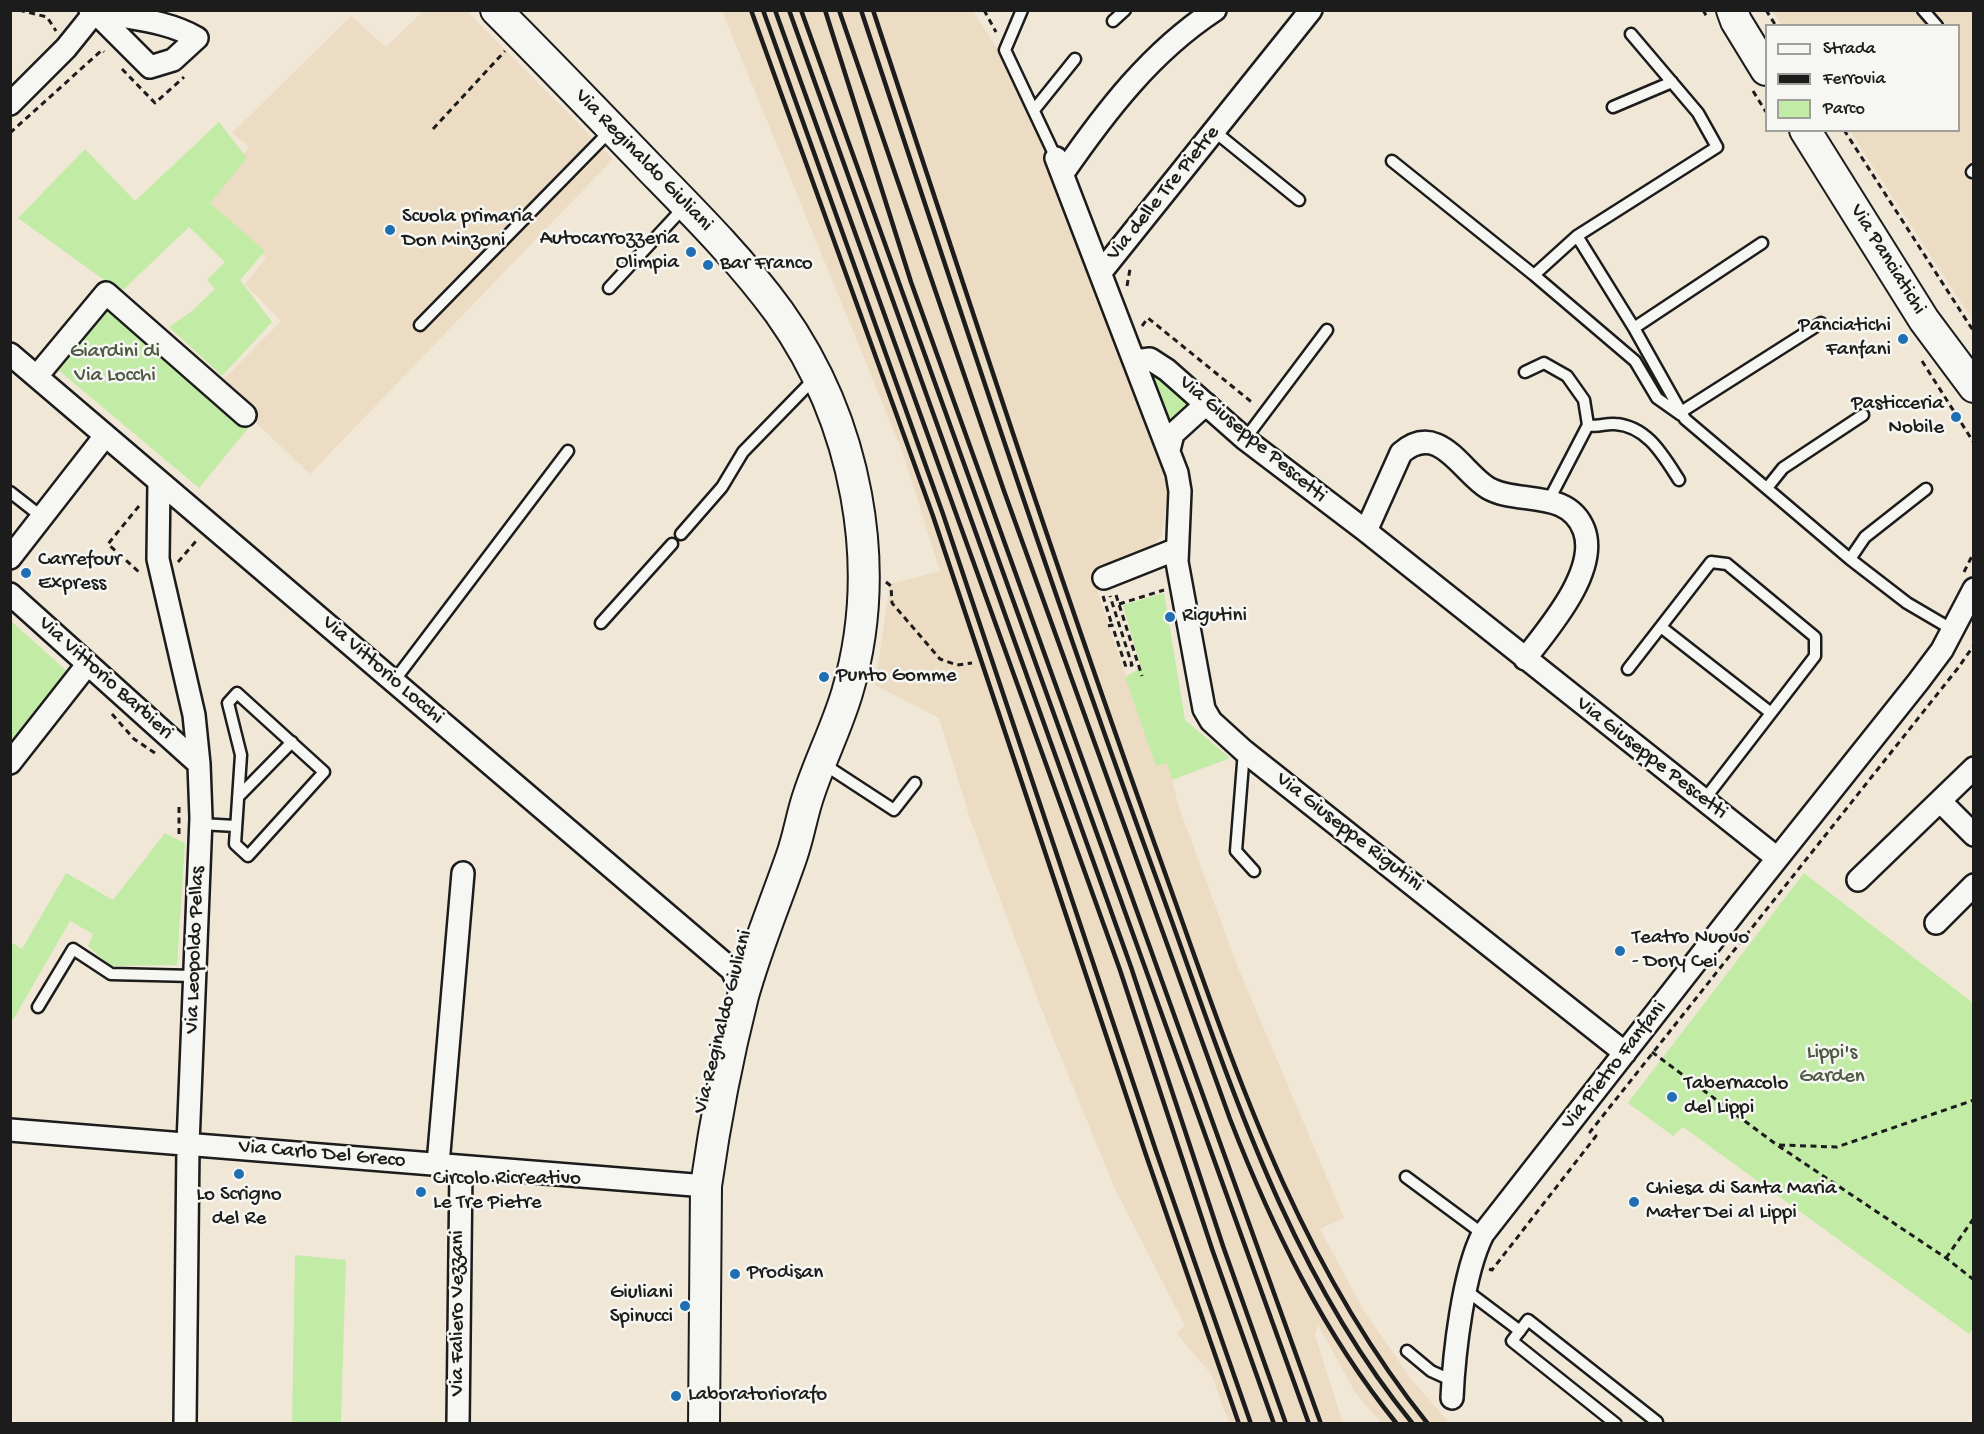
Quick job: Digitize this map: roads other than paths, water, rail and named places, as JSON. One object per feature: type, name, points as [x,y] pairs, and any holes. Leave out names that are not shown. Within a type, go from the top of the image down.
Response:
[{"type":"main road","name":"Via Reginaldo Giuliani","points":[[496,10],[686,205],[762,290],[817,376],[838,426],[859,519],[864,577],[861,624],[853,670],[822,763],[808,797],[792,857],[738,983],[700,1104],[698,1151],[706,1186],[704,1424]]},
{"type":"main road","points":[[1731,14],[1765,67]]},
{"type":"main road","name":"Via Panciatichi","points":[[1806,132],[1924,320],[1973,387]]},
{"type":"street","points":[[1059,166],[1127,87],[1170,43],[1215,10]]},
{"type":"street","name":"Via delle Tre Pietre","points":[[1059,166],[1101,272],[1311,10]]},
{"type":"street","points":[[10,104],[66,48],[93,11]]},
{"type":"street","name":"Via Giuseppe Rigutini","points":[[1101,272],[1168,450],[1180,490],[1177,549],[1179,573],[1204,709],[1211,721],[1244,751],[1630,1046]]},
{"type":"street","points":[[37,376],[106,293],[244,416]]},
{"type":"street","name":"Via Vittorio Locchi","points":[[10,354],[394,681],[738,983]]},
{"type":"street","name":"Via Giuseppe Pescetti","points":[[1135,361],[1147,358],[1156,362],[1245,439],[1366,531],[1777,858]]},
{"type":"street","points":[[1168,450],[1173,434],[1206,404]]},
{"type":"street","points":[[10,558],[105,436]]},
{"type":"street","points":[[1366,531],[1401,453],[1413,445],[1423,443],[1435,444],[1460,459],[1489,488],[1515,496],[1549,500],[1568,512],[1583,529],[1587,542],[1585,560],[1575,588],[1525,659]]},
{"type":"street","name":"Via Leopoldo Pellas","points":[[159,481],[158,559],[194,715],[199,764],[200,824],[188,1144],[185,1424]]},
{"type":"street","points":[[1105,581],[1177,549]]},
{"type":"street","name":"Via Pietro Fanfani","points":[[1453,1390],[1472,1264],[1483,1234],[1777,858],[1918,682],[1953,630],[1974,590]]},
{"type":"street","name":"Via Vittorio Barbieri","points":[[10,594],[199,764]]},
{"type":"street","points":[[10,763],[87,665]]},
{"type":"street","points":[[1858,880],[1974,768]]},
{"type":"street","points":[[1940,801],[1974,835]]},
{"type":"street","points":[[438,1164],[463,873]]},
{"type":"street","points":[[1936,923],[1974,885]]},
{"type":"street","name":"Via Carlo Del Greco","points":[[10,1130],[706,1186]]},
{"type":"street","name":"Via Faliero Vezzani","points":[[458,1424],[460,1167]]},
{"type":"lane","name":"Via delle Tre Pietre","points":[[1022,10],[1005,50],[1059,166]]},
{"type":"lane","points":[[1113,21],[1125,10]]},
{"type":"lane","points":[[1923,10],[1935,24]]},
{"type":"lane","points":[[1534,275],[1577,236],[1717,147],[1698,113],[1631,34]]},
{"type":"lane","points":[[1034,110],[1075,59]]},
{"type":"lane","points":[[1613,107],[1672,82]]},
{"type":"lane","points":[[420,325],[612,128]]},
{"type":"lane","points":[[1214,131],[1299,200]]},
{"type":"lane","points":[[1392,161],[1534,275],[1635,361],[1657,398],[1683,415],[1850,559],[1907,603],[1953,630]]},
{"type":"lane","points":[[609,288],[686,205]]},
{"type":"lane","points":[[1577,236],[1635,328],[1683,415]]},
{"type":"lane","points":[[1635,328],[1762,243]]},
{"type":"lane","points":[[1683,415],[1821,323]]},
{"type":"lane","points":[[1245,439],[1328,330]]},
{"type":"lane","points":[[1525,372],[1544,363],[1567,376],[1584,400],[1588,424],[1549,500]]},
{"type":"lane","points":[[681,534],[722,486],[743,452],[817,376]]},
{"type":"lane","points":[[1767,488],[1783,468],[1863,415]]},
{"type":"lane","points":[[1588,424],[1597,428],[1612,423],[1634,426],[1651,441],[1678,480]]},
{"type":"lane","points":[[394,681],[568,452]]},
{"type":"lane","points":[[1850,559],[1865,537],[1926,489]]},
{"type":"lane","points":[[10,492],[42,517]]},
{"type":"lane","points":[[601,623],[672,544]]},
{"type":"lane","points":[[1628,669],[1711,562],[1727,564],[1815,637],[1815,656],[1704,801]]},
{"type":"lane","points":[[1661,627],[1771,713]]},
{"type":"lane","points":[[237,693],[324,772],[248,856],[235,844],[238,797],[241,755],[228,703],[237,693]]},
{"type":"lane","points":[[238,797],[292,742]]},
{"type":"lane","points":[[1244,751],[1236,851],[1254,871]]},
{"type":"lane","points":[[822,763],[894,810],[915,783]]},
{"type":"lane","points":[[200,824],[236,826]]},
{"type":"lane","points":[[38,1007],[73,949],[111,974],[194,976]]},
{"type":"lane","points":[[1406,1177],[1483,1234]]},
{"type":"lane","points":[[1467,1291],[1520,1331]]},
{"type":"lane","points":[[1616,1424],[1512,1341],[1528,1320],[1657,1422],[1655,1424]]},
{"type":"lane","points":[[1407,1351],[1453,1390]]},
{"type":"railway","points":[[751,10],[933,516],[1146,1155],[1239,1424]]},
{"type":"railway","points":[[763,10],[943,514],[1156,1151],[1251,1424]]},
{"type":"railway","points":[[775,10],[1120,970],[1212,1249],[1274,1424]]},
{"type":"railway","points":[[789,10],[1131,967],[1223,1246],[1286,1424]]},
{"type":"railway","points":[[801,10],[1309,1424]]},
{"type":"railway","points":[[825,10],[911,282],[1321,1424]]},
{"type":"railway","points":[[839,10],[1004,491],[1230,1119],[1263,1199],[1302,1278],[1346,1353],[1397,1424]]},
{"type":"railway","points":[[861,10],[1043,555],[1118,772],[1234,1093],[1293,1232],[1328,1298],[1368,1363],[1413,1424]]},
{"type":"railway","points":[[873,10],[1082,637],[1237,1073],[1300,1219],[1337,1289],[1379,1358],[1428,1424]]},
{"type":"place","name":"Scuola primaria Don Minzoni","points":[[390,230]]},
{"type":"place","name":"Autocarrozzeria Olimpia","points":[[691,252]]},
{"type":"place","name":"Bar Franco","points":[[708,265]]},
{"type":"place","name":"Panciatichi Fanfani","points":[[1903,339]]},
{"type":"place","name":"Pasticceria Nobile","points":[[1956,417]]},
{"type":"place","name":"Carrefour Express","points":[[26,573]]},
{"type":"place","name":"Rigutini","points":[[1170,617]]},
{"type":"place","name":"Punto Gomme","points":[[824,677]]},
{"type":"place","name":"Teatro Nuovo - Dory Cei","points":[[1620,951]]},
{"type":"place","name":"Tabernacolo del Lippi","points":[[1672,1097]]},
{"type":"place","name":"Lo Scrigno del Re","points":[[239,1174]]},
{"type":"place","name":"Circolo Ricreativo Le Tre Pietre","points":[[421,1192]]},
{"type":"place","name":"Chiesa di Santa Maria Mater Dei al Lippi","points":[[1634,1202]]},
{"type":"place","name":"Prodisan","points":[[735,1274]]},
{"type":"place","name":"Giuliani Spinucci","points":[[685,1306]]},
{"type":"place","name":"Laboratoriorafo","points":[[676,1396]]},
{"type":"park label","name":"Giardini di Via Locchi","points":[[115,365]]},
{"type":"park label","name":"Lippi's Garden","points":[[1832,1066]]}]
